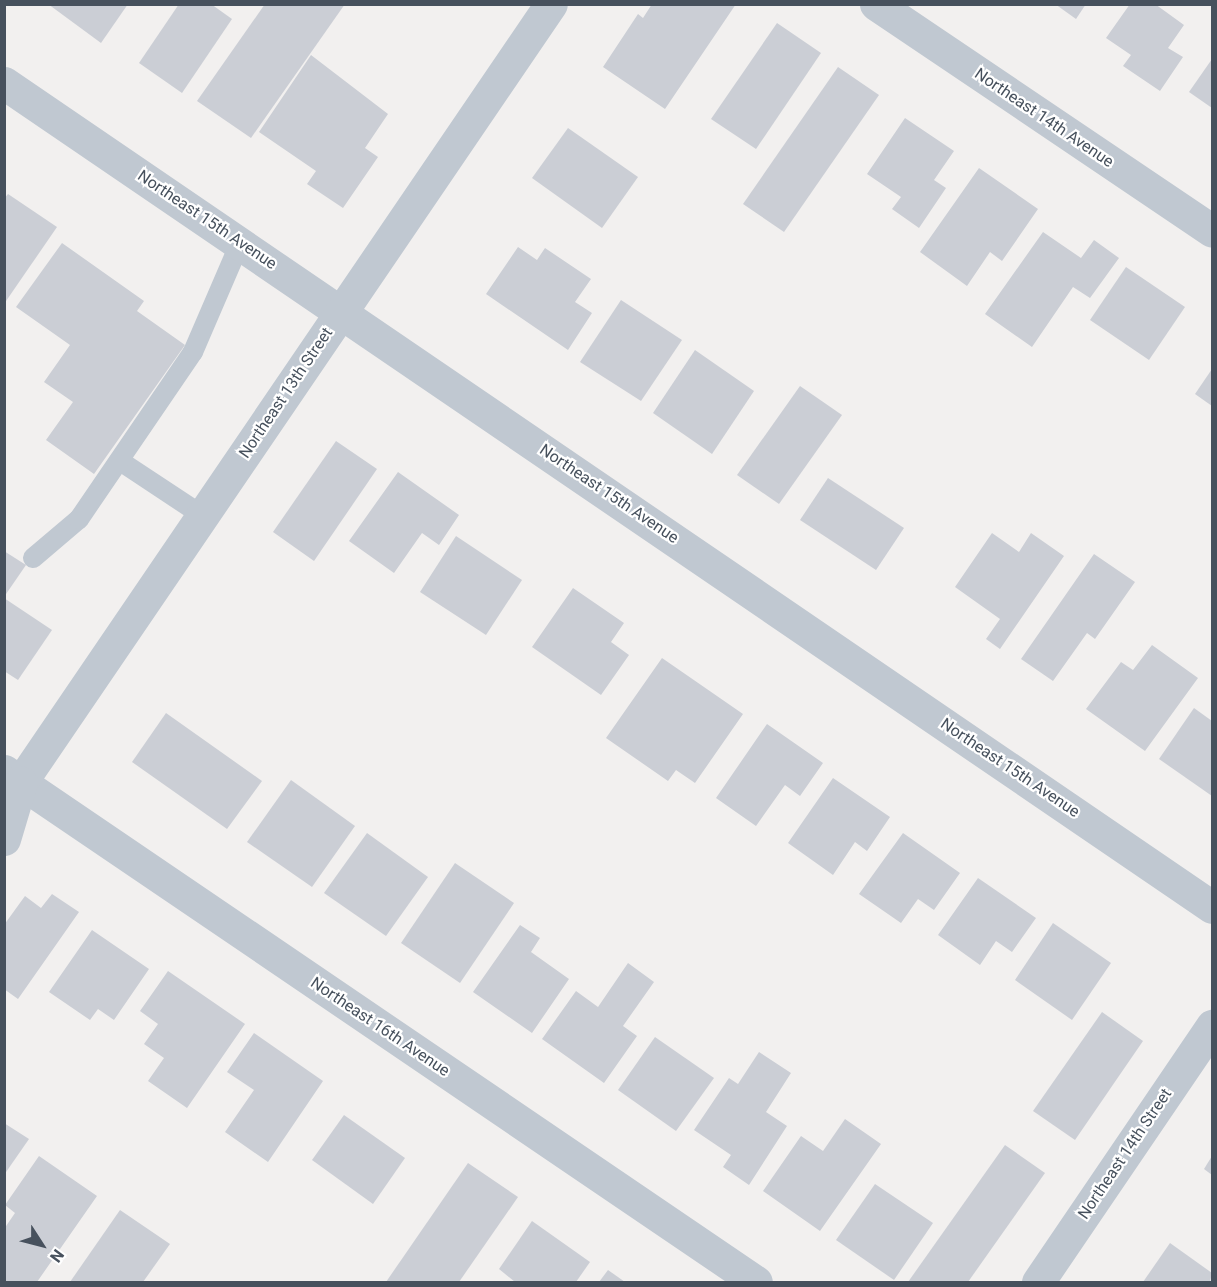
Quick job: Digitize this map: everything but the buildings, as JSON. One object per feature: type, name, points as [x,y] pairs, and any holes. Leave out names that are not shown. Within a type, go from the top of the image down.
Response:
[{"type":"street","name":"Northeast 13th Street","points":[[4,839],[10,784],[203,516],[551,4]]},
{"type":"street","name":"Northeast 14th Avenue","points":[[876,4],[1212,231]]},
{"type":"street","name":"Northeast 15th Avenue","points":[[4,83],[1212,907]]},
{"type":"street","name":"Northeast 16th Avenue","points":[[10,784],[756,1282]]},
{"type":"street","name":"Northeast 14th Street","points":[[1038,1282],[1212,1026]]},
{"type":"lane","points":[[33,558],[79,519],[192,352],[240,243]]},
{"type":"lane","points":[[120,461],[203,516]]}]
